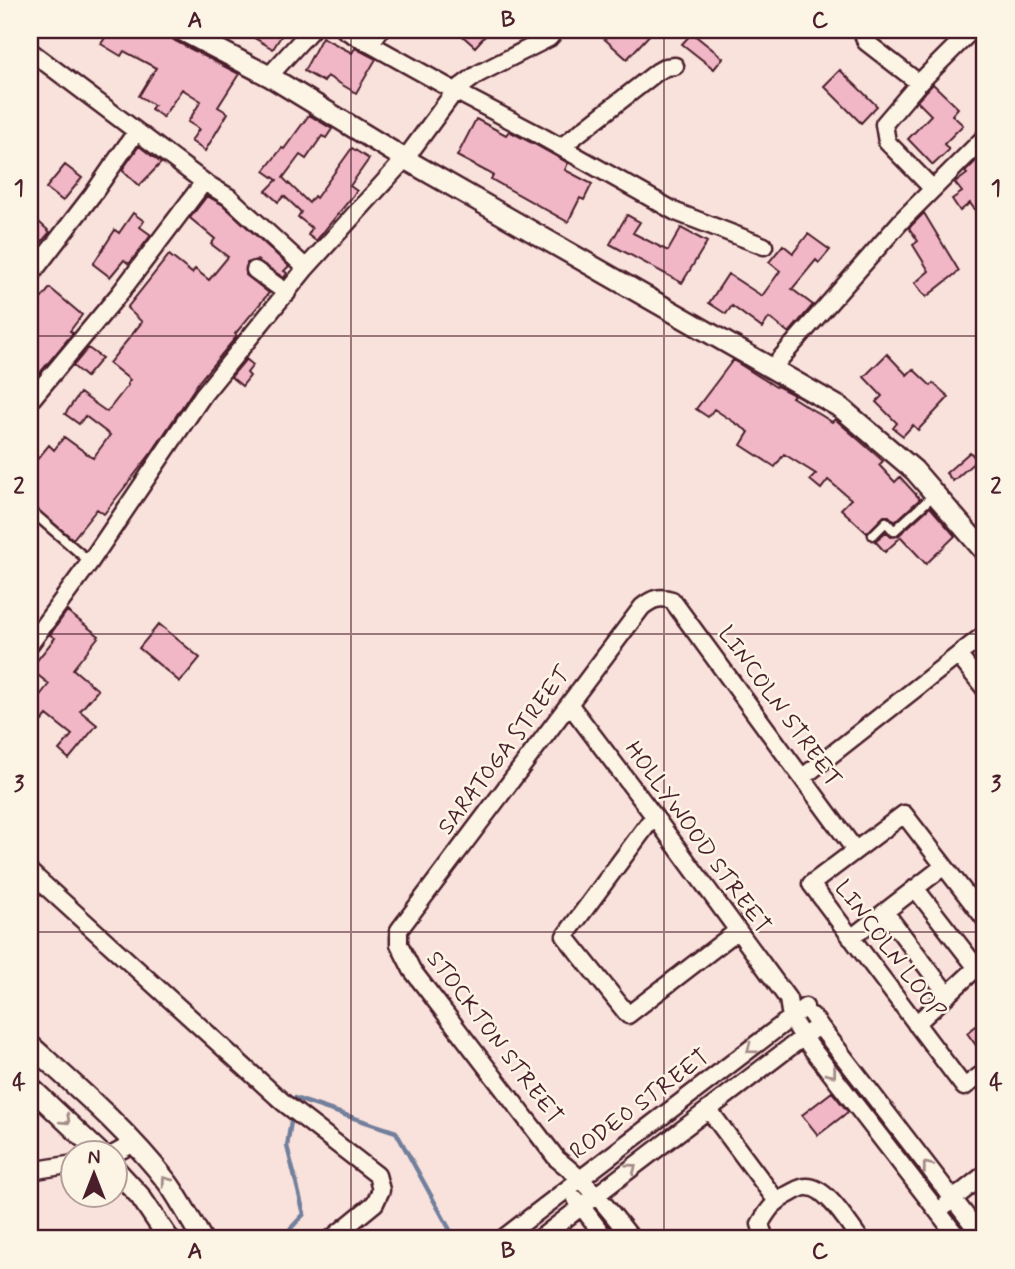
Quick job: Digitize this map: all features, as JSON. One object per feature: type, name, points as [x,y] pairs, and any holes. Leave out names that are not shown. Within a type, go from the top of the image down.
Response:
[{"type":"street","points":[[181,30],[269,76],[405,159],[841,408],[884,443],[936,493],[985,552]]},
{"type":"street","points":[[269,76],[311,30]]},
{"type":"street","points":[[345,30],[676,212],[764,246]]},
{"type":"street","points":[[370,44],[380,30]]},
{"type":"street","points":[[30,644],[90,562],[203,395],[306,268],[405,159],[454,91],[478,74],[549,38],[556,30]]},
{"type":"street","points":[[871,30],[864,37],[866,42],[919,83]]},
{"type":"street","points":[[932,188],[887,142],[884,124],[919,83],[972,30]]},
{"type":"street","points":[[980,30],[985,34]]},
{"type":"street","points":[[30,51],[204,182],[229,197],[306,268]]},
{"type":"street","points":[[561,148],[657,72],[675,66]]},
{"type":"street","points":[[30,276],[93,194],[136,132]]},
{"type":"street","points":[[772,368],[932,188],[985,138]]},
{"type":"street","points":[[30,401],[120,293],[204,182]]},
{"type":"street","points":[[255,270],[287,293]]},
{"type":"street","name":"SARATOGA STREET","points":[[399,944],[400,930],[407,918],[642,607],[651,600],[662,597]]},
{"type":"street","name":"LINCOLN STREET","points":[[662,597],[672,600],[855,850]]},
{"type":"street","points":[[803,777],[985,634]]},
{"type":"street","points":[[958,655],[985,689]]},
{"type":"street","name":"HOLLYWOOD STREET","points":[[570,705],[788,999]]},
{"type":"street","name":"LINCOLN LOOP","points":[[985,919],[904,814],[811,884],[964,1087],[985,1072]]},
{"type":"street","points":[[654,816],[565,936],[628,1015],[737,931]]},
{"type":"street","points":[[851,937],[944,866]]},
{"type":"street","points":[[30,872],[284,1103],[377,1175],[381,1190],[375,1203],[331,1239]]},
{"type":"street","points":[[915,888],[981,964],[916,1024]]},
{"type":"street","points":[[885,912],[948,995]]},
{"type":"street","name":"STOCKTON STREET","points":[[399,944],[412,970],[557,1158]]},
{"type":"street","points":[[788,999],[805,1007],[984,1239]]},
{"type":"street","points":[[788,999],[791,1018],[803,1037],[959,1239]]},
{"type":"street","name":"RODEO STREET","points":[[502,1239],[805,1007]]},
{"type":"street","name":"RODEO STREET","points":[[539,1239],[819,1025]]},
{"type":"street","points":[[30,1045],[101,1108],[134,1143],[169,1185],[202,1239]]},
{"type":"street","points":[[30,1087],[86,1140]]},
{"type":"street","points":[[709,1110],[776,1200]]},
{"type":"street","points":[[130,1145],[134,1143]]},
{"type":"street","points":[[557,1158],[582,1178],[632,1239]]},
{"type":"street","points":[[557,1158],[568,1189],[606,1239]]},
{"type":"street","points":[[30,1171],[60,1166]]},
{"type":"street","points":[[939,1211],[985,1174]]},
{"type":"street","points":[[130,1185],[169,1239]]},
{"type":"street","points":[[765,1239],[761,1224],[768,1209],[776,1200],[804,1186],[815,1187],[828,1197],[860,1239]]},
{"type":"lane","points":[[873,535],[886,522],[894,531],[936,493]]},
{"type":"lane","points":[[30,510],[90,562]]},
{"type":"building","points":[[110,30],[169,30],[170,37],[175,41],[239,74],[218,107],[228,113],[205,151],[191,141],[199,129],[188,122],[201,101],[182,89],[163,117],[151,109],[154,105],[139,96],[156,68],[124,51],[121,56],[101,44]]},
{"type":"building","points":[[241,30],[285,30],[273,49]]},
{"type":"building","points":[[456,30],[478,30],[485,36],[475,47]]},
{"type":"building","points":[[606,30],[654,30],[627,59],[601,36]]},
{"type":"building","points":[[692,33],[723,58],[714,69],[682,44]]},
{"type":"building","points":[[322,37],[352,53],[355,48],[376,59],[356,93],[327,76],[324,82],[304,71]]},
{"type":"building","points":[[840,70],[877,106],[861,123],[824,86]]},
{"type":"building","points":[[933,84],[958,108],[952,115],[963,125],[944,144],[949,150],[933,165],[908,139],[931,115],[917,101]]},
{"type":"building","points":[[309,115],[332,129],[326,138],[322,136],[306,159],[300,155],[283,178],[309,203],[314,196],[316,198],[352,148],[369,159],[350,186],[357,191],[316,241],[308,235],[312,228],[298,217],[301,212],[284,196],[278,202],[266,191],[277,180],[264,171]]},
{"type":"building","points":[[476,119],[506,135],[509,131],[568,163],[565,170],[592,184],[584,200],[580,198],[568,222],[491,179],[493,175],[457,156]]},
{"type":"building","points":[[139,146],[161,163],[139,186],[122,170]]},
{"type":"building","points":[[979,158],[985,166],[985,193],[981,197],[985,202],[975,210],[970,203],[960,211],[952,199],[962,192],[955,183],[967,174],[965,172]]},
{"type":"building","points":[[65,165],[82,178],[63,201],[46,188]]},
{"type":"building","points":[[207,196],[223,205],[289,266],[284,271],[287,273],[284,278],[257,260],[247,263],[246,275],[269,293],[200,380],[152,452],[104,514],[97,509],[73,539],[30,504],[30,468],[49,445],[54,450],[64,437],[93,458],[110,435],[85,416],[79,424],[65,414],[80,393],[107,412],[128,385],[130,380],[109,363],[142,322],[127,308],[169,255],[192,273],[195,269],[209,280],[228,257],[211,244],[215,239],[190,218]]},
{"type":"building","points":[[133,213],[144,221],[140,227],[151,235],[129,264],[124,260],[110,277],[93,264],[115,230],[119,233]]},
{"type":"building","points":[[924,213],[959,271],[926,297],[915,283],[929,271],[913,245],[918,241],[909,228]]},
{"type":"building","points":[[30,214],[50,232],[30,255]]},
{"type":"building","points":[[627,215],[640,222],[633,233],[668,251],[681,228],[707,242],[682,283],[610,244]]},
{"type":"building","points":[[808,234],[830,250],[819,263],[816,260],[792,289],[813,305],[789,333],[769,318],[762,328],[732,306],[726,314],[709,303],[728,274],[762,296],[780,271],[769,262],[783,245],[793,253]]},
{"type":"building","points":[[50,288],[82,315],[70,331],[73,333],[39,374],[30,366],[30,312]]},
{"type":"building","points":[[88,348],[102,358],[86,377],[73,366]]},
{"type":"building","points":[[887,354],[907,375],[913,369],[931,386],[933,383],[949,397],[918,430],[913,425],[903,436],[893,428],[897,423],[876,402],[882,396],[864,377]]},
{"type":"building","points":[[246,359],[253,365],[247,373],[250,376],[242,386],[231,377]]},
{"type":"building","points":[[733,360],[794,395],[792,397],[832,422],[835,419],[883,461],[879,465],[895,482],[900,477],[920,499],[895,522],[889,516],[884,516],[867,533],[841,509],[851,499],[828,480],[821,489],[810,480],[816,474],[784,454],[775,467],[741,445],[749,432],[714,409],[708,417],[696,409]]},
{"type":"building","points":[[970,452],[977,460],[953,481],[946,473]]},
{"type":"building","points":[[930,507],[955,536],[926,564],[901,537],[885,552],[875,541],[886,532],[891,537],[898,536]]},
{"type":"building","points":[[67,611],[99,636],[73,669],[98,690],[80,711],[97,725],[69,759],[59,750],[72,735],[47,715],[42,721],[30,711],[49,684],[30,669],[55,638],[50,635]]},
{"type":"building","points":[[159,624],[200,658],[180,682],[139,648]]},
{"type":"building","points":[[980,1023],[985,1031],[985,1043],[978,1048],[967,1033]]},
{"type":"building","points":[[832,1092],[848,1112],[818,1135],[802,1115]]},
{"type":"waterway","points":[[293,1107],[294,1098],[396,1132],[455,1239]]},
{"type":"waterway","points":[[281,1239],[304,1214],[287,1146],[292,1115]]}]
